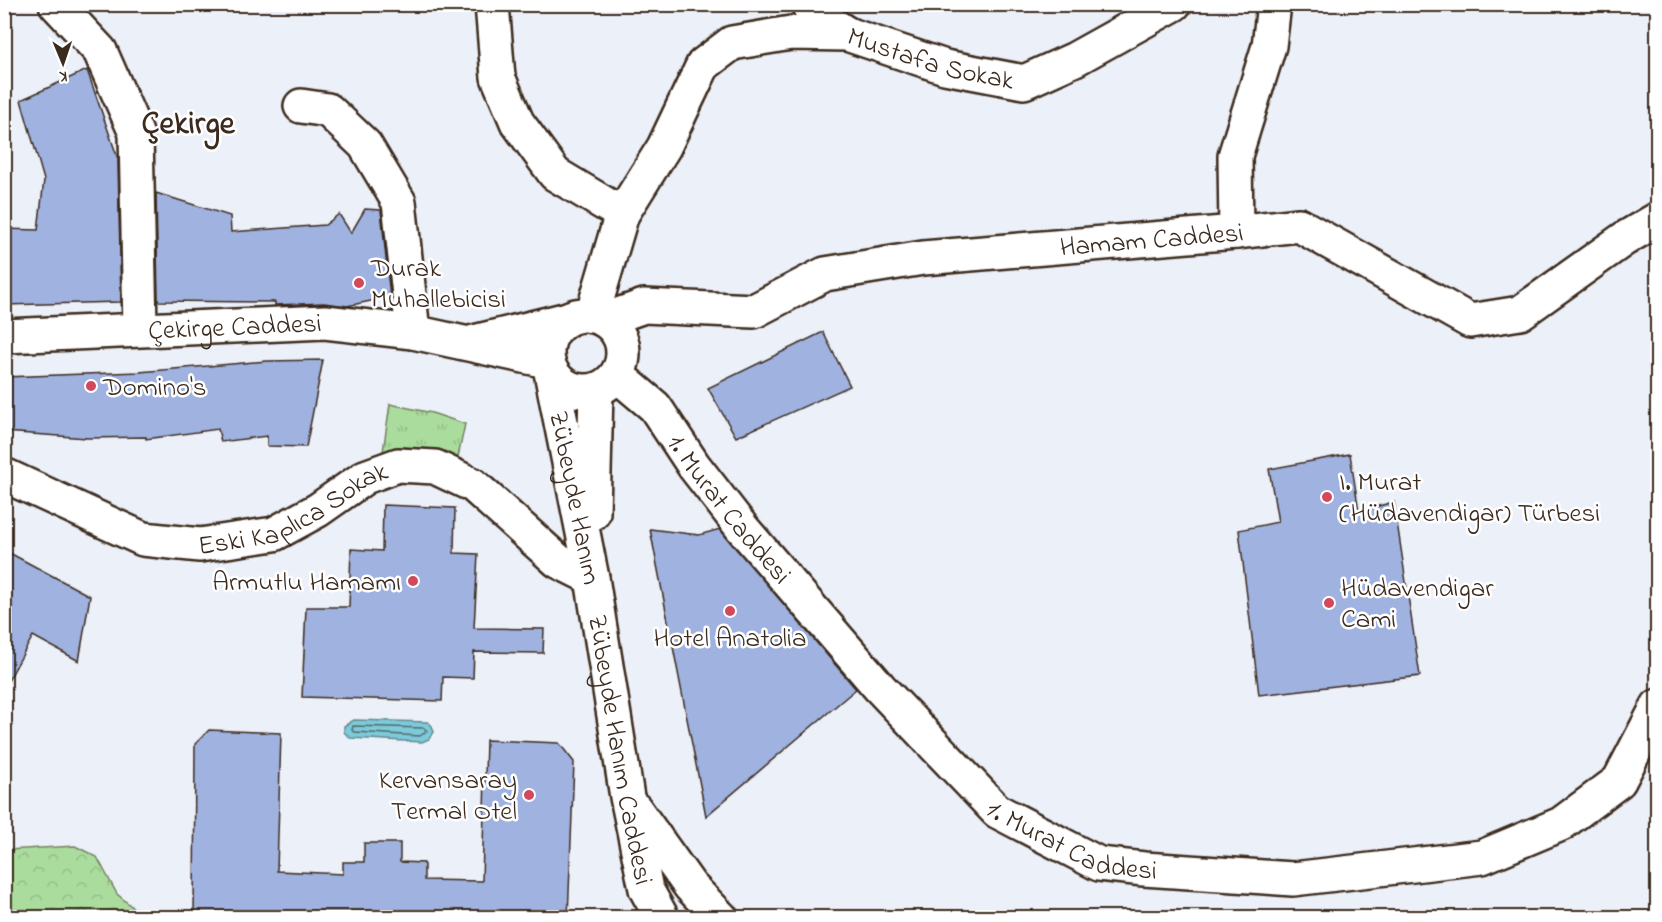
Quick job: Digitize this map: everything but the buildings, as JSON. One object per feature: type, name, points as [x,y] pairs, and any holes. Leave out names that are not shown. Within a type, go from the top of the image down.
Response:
[{"type":"main road","points":[[56,4],[100,51],[136,133],[140,329]]},
{"type":"main road","points":[[492,4],[498,77],[517,122],[555,174],[622,214]]},
{"type":"main road","points":[[808,4],[812,11],[847,34]]},
{"type":"main road","points":[[1236,232],[1235,156],[1269,46],[1274,4]]},
{"type":"main road","name":"Mustafa Sokak","points":[[587,319],[622,214],[664,147],[703,65],[732,43],[791,33],[847,34],[945,67],[1024,82],[1075,59],[1168,5]]},
{"type":"main road","points":[[301,106],[328,110],[365,145],[399,202],[413,332]]},
{"type":"main road","name":"Hamam Caddesi","points":[[587,319],[644,306],[754,310],[825,274],[923,258],[1299,225],[1470,321],[1520,313],[1624,239],[1658,219]]},
{"type":"main road","points":[[587,319],[614,328],[622,345],[622,364],[606,383],[583,392],[570,389],[559,382],[549,366],[546,350],[549,338],[556,328],[587,319]]},
{"type":"main road","name":"Çekirge Caddesi","points":[[463,344],[587,319]]},
{"type":"main road","name":"Çekirge Caddesi","points":[[4,336],[325,322],[413,332],[549,366]]},
{"type":"main road","name":"Zübeyde Hanım","points":[[549,366],[592,578]]},
{"type":"main road","name":"Zübeyde Hanım","points":[[592,578],[606,383]]},
{"type":"main road","name":"1. Murat Caddesi","points":[[606,383],[655,407],[694,466],[743,529],[884,693],[997,811],[1099,864],[1293,879],[1482,857],[1561,824],[1619,781],[1658,706]]},
{"type":"main road","name":"Eski Kaplıca Sokak","points":[[4,476],[143,539],[200,544],[274,534],[318,510],[365,477],[398,465],[435,467],[473,485],[558,561],[592,578]]},
{"type":"main road","name":"Zübeyde Hanım Caddesi","points":[[592,578],[627,798],[646,889],[662,918]]},
{"type":"main road","points":[[627,798],[690,886],[722,918]]},
{"type":"green space","points":[[390,404],[432,413],[465,424],[454,476],[380,472]]},
{"type":"green space","points":[[75,846],[97,857],[117,894],[144,917],[5,917],[5,849]]},
{"type":"water","points":[[354,720],[428,722],[434,732],[429,739],[422,742],[350,738],[344,732],[344,726]]},
{"type":"place","name":"Durak Muhallebicisi","points":[[359,283]]},
{"type":"place","name":"Domino's","points":[[91,386]]},
{"type":"place","name":"I. Murat (Hüdavendigar) Türbesi","points":[[1327,497]]},
{"type":"place","name":"Armutlu Hamamı","points":[[413,581]]},
{"type":"place","name":"Hüdavendigar Cami","points":[[1329,603]]},
{"type":"place","name":"Hotel Anatolia","points":[[730,611]]},
{"type":"place","name":"Kervansaray Termal Otel","points":[[529,795]]},
{"type":"district","name":"Çekirge","points":[[188,121]]}]
